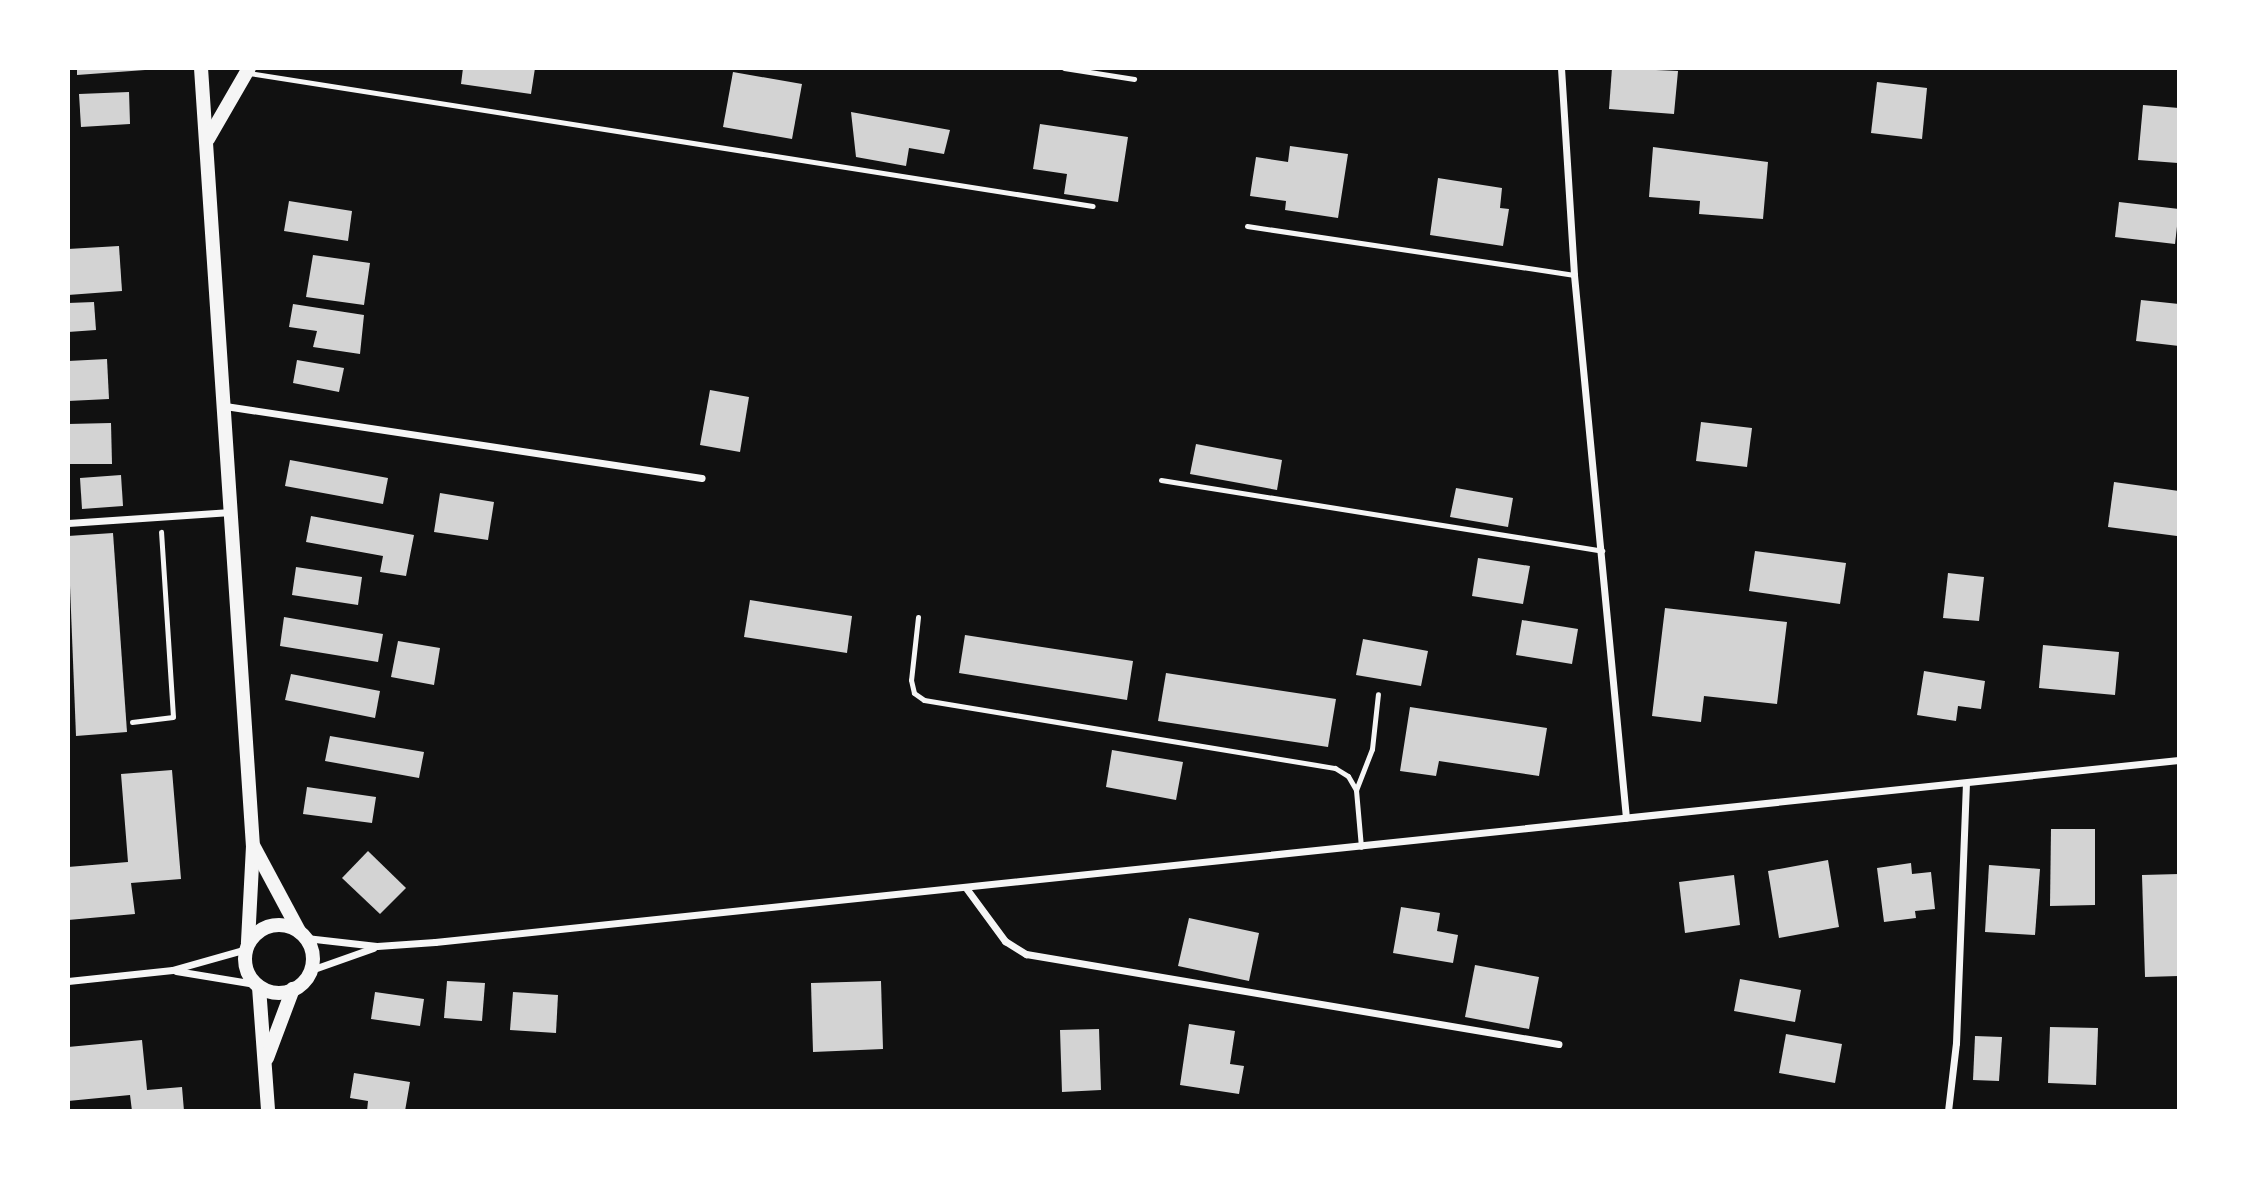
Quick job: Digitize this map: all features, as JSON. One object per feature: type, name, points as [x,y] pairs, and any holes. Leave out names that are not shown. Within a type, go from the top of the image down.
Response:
[{"type":"main road","points":[[201,68],[208,139],[253,846],[245,966],[257,985],[268,1111]]},
{"type":"main road","points":[[208,139],[248,71]]},
{"type":"main road","points":[[253,846],[313,953],[311,970],[293,989],[265,1062]]},
{"type":"main road","points":[[247,946],[275,925],[302,934]]},
{"type":"main road","points":[[257,985],[272,993],[293,989]]},
{"type":"street","points":[[1561,68],[1573,275],[1626,818]]},
{"type":"street","points":[[225,406],[702,478]]},
{"type":"street","points":[[68,523],[231,512]]},
{"type":"street","points":[[311,970],[377,946],[966,888],[2179,760]]},
{"type":"street","points":[[1948,1111],[1956,1043],[1966,783]]},
{"type":"street","points":[[966,888],[1005,942],[1026,954],[1558,1044]]},
{"type":"street","points":[[302,934],[377,946]]},
{"type":"street","points":[[68,981],[172,970],[247,946]]},
{"type":"street","points":[[172,970],[257,985]]},
{"type":"lane","points":[[1064,68],[1134,79]]},
{"type":"lane","points":[[248,71],[1093,206]]},
{"type":"lane","points":[[1247,226],[1573,275]]},
{"type":"lane","points":[[1161,480],[1602,551]]},
{"type":"lane","points":[[918,617],[911,680],[914,693],[925,700],[1335,768],[1348,776],[1356,790],[1361,847]]},
{"type":"lane","points":[[1356,790],[1372,749],[1378,694]]},
{"type":"path","points":[[132,722],[173,717],[160,517]]},
{"type":"building","points":[[77,68],[145,68],[145,70],[77,75]]},
{"type":"building","points":[[463,68],[535,68],[531,94],[461,84]]},
{"type":"building","points":[[1612,68],[1678,71],[1674,114],[1609,109]]},
{"type":"building","points":[[733,72],[802,84],[792,139],[723,127]]},
{"type":"building","points":[[1877,82],[1927,88],[1922,139],[1871,133]]},
{"type":"building","points":[[129,92],[130,124],[81,127],[79,94]]},
{"type":"building","points":[[2143,105],[2179,108],[2178,163],[2138,160]]},
{"type":"building","points":[[851,112],[950,130],[944,154],[909,148],[906,166],[856,157]]},
{"type":"building","points":[[1040,124],[1128,137],[1118,202],[1064,194],[1067,174],[1033,169]]},
{"type":"building","points":[[1290,146],[1348,154],[1338,218],[1285,210],[1286,201],[1250,196],[1256,157],[1288,162]]},
{"type":"building","points":[[1653,147],[1768,162],[1763,219],[1699,214],[1700,201],[1649,197]]},
{"type":"building","points":[[1438,178],[1502,188],[1500,208],[1509,209],[1503,246],[1430,235]]},
{"type":"building","points":[[289,201],[352,211],[348,241],[284,231]]},
{"type":"building","points":[[2119,202],[2179,209],[2175,244],[2115,237]]},
{"type":"building","points":[[119,246],[122,291],[68,295],[68,249]]},
{"type":"building","points":[[313,255],[370,263],[364,305],[306,297]]},
{"type":"building","points":[[2141,300],[2179,304],[2179,346],[2136,341]]},
{"type":"building","points":[[94,302],[96,330],[68,332],[68,303]]},
{"type":"building","points":[[293,304],[364,315],[360,354],[313,347],[317,331],[289,327]]},
{"type":"building","points":[[107,359],[109,399],[68,401],[68,361]]},
{"type":"building","points":[[297,360],[344,368],[339,392],[293,383]]},
{"type":"building","points":[[710,390],[749,397],[740,452],[700,445]]},
{"type":"building","points":[[1701,422],[1752,428],[1747,467],[1696,461]]},
{"type":"building","points":[[111,423],[112,464],[70,464],[68,424]]},
{"type":"building","points":[[1196,444],[1282,460],[1277,490],[1190,474]]},
{"type":"building","points":[[290,460],[388,478],[383,504],[285,486]]},
{"type":"building","points":[[121,475],[123,506],[82,509],[80,478]]},
{"type":"building","points":[[2114,482],[2179,491],[2177,536],[2108,527]]},
{"type":"building","points":[[1456,488],[1513,498],[1508,527],[1450,517]]},
{"type":"building","points":[[440,493],[494,502],[488,540],[434,532]]},
{"type":"building","points":[[311,516],[414,535],[406,576],[380,572],[383,556],[306,542]]},
{"type":"building","points":[[113,533],[127,732],[76,736],[68,536]]},
{"type":"building","points":[[1755,551],[1846,563],[1840,604],[1749,591]]},
{"type":"building","points":[[1478,558],[1530,566],[1523,604],[1472,596]]},
{"type":"building","points":[[296,567],[362,577],[358,605],[292,595]]},
{"type":"building","points":[[1948,573],[1984,577],[1979,621],[1943,618]]},
{"type":"building","points":[[750,600],[852,616],[847,653],[744,637]]},
{"type":"building","points":[[1665,608],[1787,622],[1777,704],[1704,696],[1701,722],[1652,716]]},
{"type":"building","points":[[284,617],[383,634],[378,662],[280,646]]},
{"type":"building","points":[[1522,620],[1578,629],[1572,664],[1516,655]]},
{"type":"building","points":[[965,635],[1133,661],[1127,700],[959,673]]},
{"type":"building","points":[[1363,639],[1428,651],[1421,686],[1356,675]]},
{"type":"building","points":[[398,641],[440,648],[434,685],[391,677]]},
{"type":"building","points":[[2043,645],[2119,652],[2115,695],[2039,688]]},
{"type":"building","points":[[1924,671],[1985,681],[1981,709],[1958,706],[1956,721],[1917,715]]},
{"type":"building","points":[[1166,673],[1336,699],[1328,747],[1158,721]]},
{"type":"building","points":[[291,674],[380,691],[375,718],[285,700]]},
{"type":"building","points":[[1410,707],[1547,728],[1539,776],[1439,761],[1436,776],[1400,771]]},
{"type":"building","points":[[330,736],[424,752],[419,778],[325,761]]},
{"type":"building","points":[[1112,750],[1183,762],[1176,800],[1106,787]]},
{"type":"building","points":[[172,770],[181,879],[131,883],[135,914],[68,920],[68,867],[128,862],[121,774]]},
{"type":"building","points":[[307,787],[376,797],[372,823],[303,814]]},
{"type":"building","points":[[2051,829],[2095,829],[2095,905],[2050,906]]},
{"type":"building","points":[[368,851],[406,888],[380,914],[342,878]]},
{"type":"building","points":[[1828,860],[1839,927],[1779,938],[1768,871]]},
{"type":"building","points":[[1911,863],[1912,874],[1931,872],[1935,909],[1915,911],[1916,918],[1884,922],[1877,868]]},
{"type":"building","points":[[1989,865],[2040,869],[2035,935],[1985,932]]},
{"type":"building","points":[[2179,874],[2179,976],[2145,977],[2142,875]]},
{"type":"building","points":[[1734,875],[1740,925],[1685,933],[1679,882]]},
{"type":"building","points":[[1401,907],[1440,913],[1437,931],[1458,935],[1453,963],[1393,953]]},
{"type":"building","points":[[1189,918],[1259,933],[1249,981],[1178,966]]},
{"type":"building","points":[[1475,965],[1539,977],[1529,1029],[1465,1017]]},
{"type":"building","points":[[1740,979],[1801,990],[1795,1022],[1734,1011]]},
{"type":"building","points":[[447,981],[485,983],[482,1021],[444,1018]]},
{"type":"building","points":[[881,981],[883,1049],[813,1052],[811,983]]},
{"type":"building","points":[[375,992],[424,999],[420,1026],[371,1019]]},
{"type":"building","points":[[513,992],[558,995],[556,1033],[510,1030]]},
{"type":"building","points":[[1189,1024],[1235,1031],[1230,1064],[1244,1066],[1239,1094],[1180,1085]]},
{"type":"building","points":[[2050,1027],[2098,1028],[2096,1085],[2048,1083]]},
{"type":"building","points":[[1099,1029],[1101,1090],[1062,1092],[1060,1030]]},
{"type":"building","points":[[1786,1034],[1842,1044],[1835,1083],[1779,1073]]},
{"type":"building","points":[[1975,1036],[2002,1037],[1999,1081],[1973,1080]]},
{"type":"building","points":[[142,1040],[147,1090],[182,1087],[184,1111],[132,1111],[130,1095],[68,1101],[68,1047]]},
{"type":"building","points":[[354,1073],[410,1082],[405,1111],[367,1111],[368,1101],[350,1098]]}]
